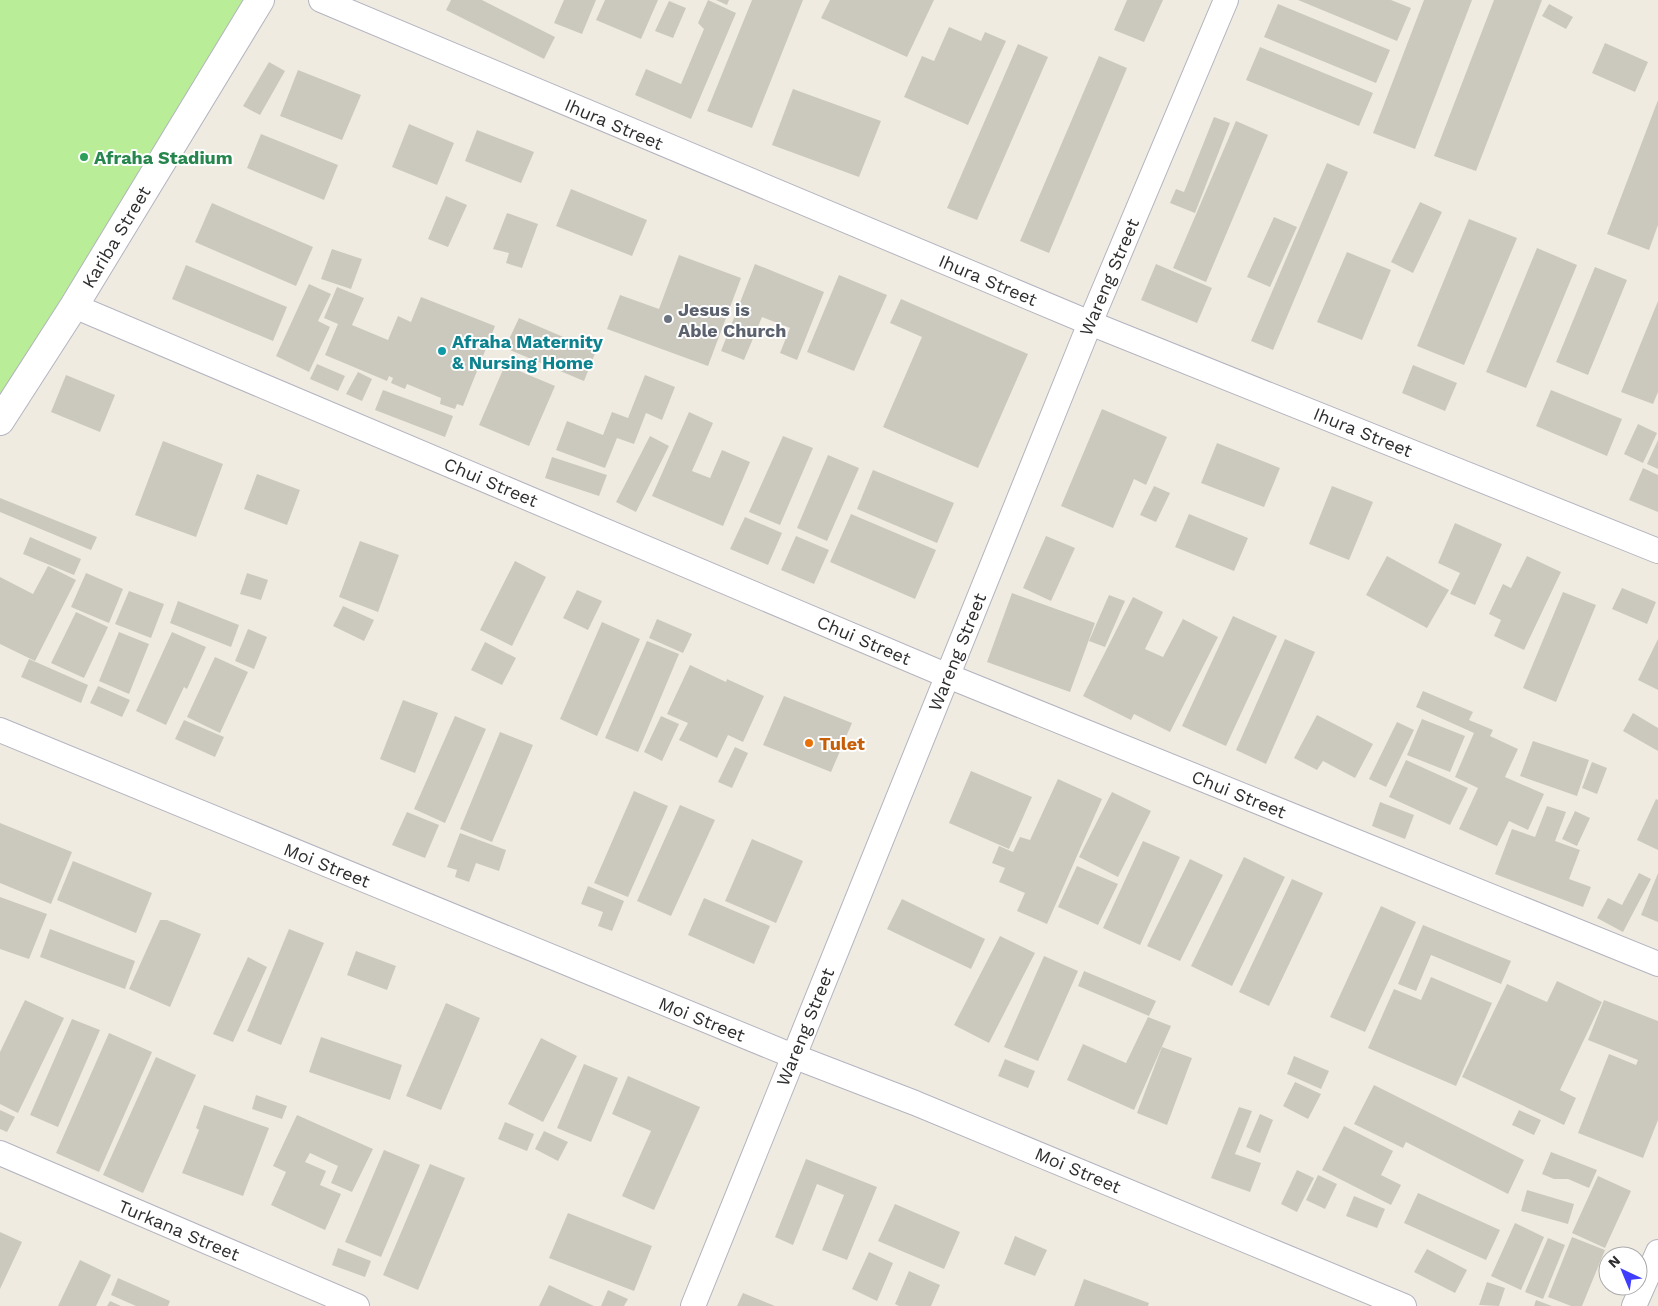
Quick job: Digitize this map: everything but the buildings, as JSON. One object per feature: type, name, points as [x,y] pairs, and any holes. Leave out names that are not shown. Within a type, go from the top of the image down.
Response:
[{"type":"street","name":"Kariba Street","points":[[0,422],[74,306],[260,0]]},
{"type":"street","name":"Ihura Street","points":[[321,0],[1090,322],[1658,551]]},
{"type":"street","name":"Wareng Street","points":[[693,1306],[1090,322],[1226,0]]},
{"type":"street","name":"Chui Street","points":[[74,306],[948,676],[1658,964]]},
{"type":"street","name":"Moi Street","points":[[0,730],[793,1056],[915,1103],[1404,1306]]},
{"type":"street","name":"Turkana Street","points":[[0,1153],[357,1306]]},
{"type":"street","points":[[1634,1306],[1658,1252]]},
{"type":"green space","name":"Afraha Stadium","points":[[0,0],[266,0],[0,425]]},
{"type":"place","name":"Afraha Stadium","points":[[84,157]]},
{"type":"place","name":"Jesus is Able Church","points":[[668,319]]},
{"type":"place","name":"Afraha Maternity & Nursing Home","points":[[442,351]]},
{"type":"place","name":"Tulet","points":[[809,743]]}]
